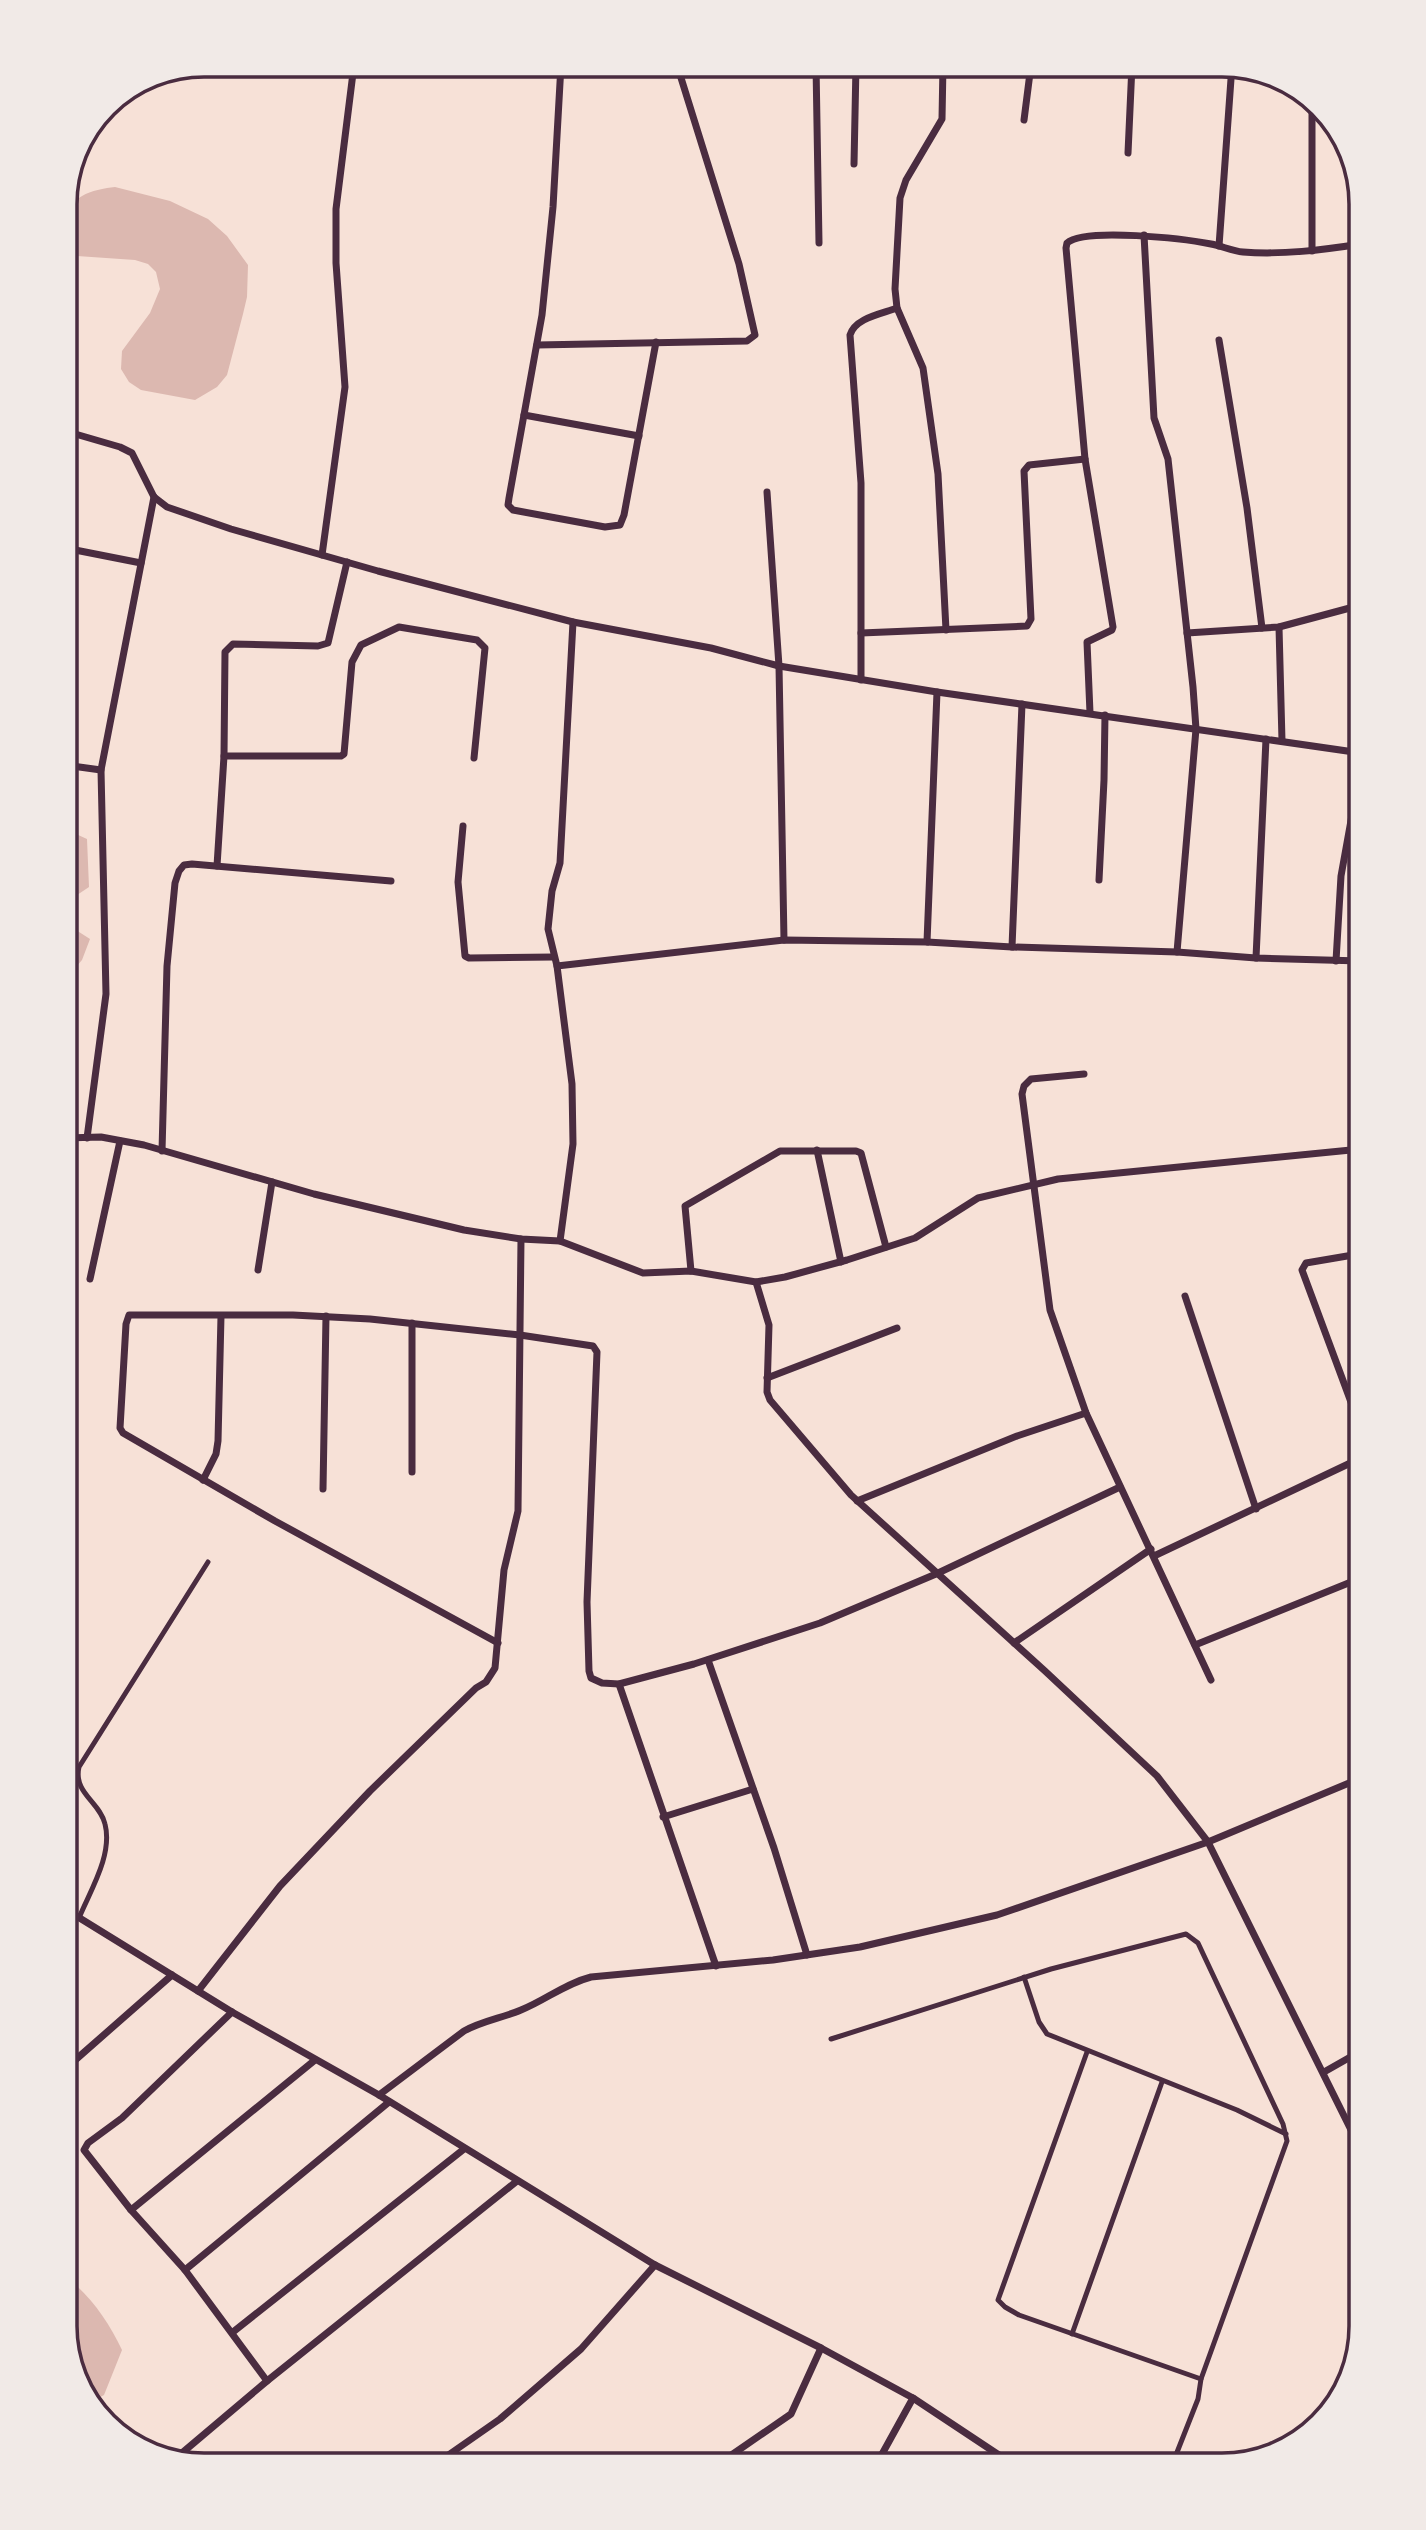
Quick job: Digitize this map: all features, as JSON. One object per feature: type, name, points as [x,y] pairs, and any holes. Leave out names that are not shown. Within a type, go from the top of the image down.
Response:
[{"type":"street","points":[[322,555],[345,387],[336,263],[336,209],[352,77]]},
{"type":"street","points":[[560,77],[553,208],[542,315],[508,505],[520,513],[605,527],[620,525],[656,342]]},
{"type":"street","points":[[537,345],[747,341],[755,335],[739,264],[681,77]]},
{"type":"street","points":[[816,77],[819,243]]},
{"type":"street","points":[[854,164],[856,77]]},
{"type":"street","points":[[943,77],[942,119],[906,180],[900,198],[895,289],[897,307],[923,368],[938,474],[946,630]]},
{"type":"street","points":[[1024,120],[1029,77]]},
{"type":"street","points":[[1128,153],[1131,77]]},
{"type":"street","points":[[1219,246],[1231,77]]},
{"type":"street","points":[[1312,114],[1312,251]]},
{"type":"street","points":[[1144,235],[1154,418],[1168,459],[1196,729],[1177,952]]},
{"type":"street","points":[[1090,713],[1087,642],[1114,627],[1086,459],[1067,243],[1077,237],[1144,235],[1242,252],[1312,251],[1349,246]]},
{"type":"street","points":[[861,680],[861,483],[850,335],[852,327],[858,322],[897,307]]},
{"type":"street","points":[[1219,340],[1247,508],[1262,628]]},
{"type":"street","points":[[524,415],[639,436]]},
{"type":"street","points":[[77,434],[132,453],[154,497],[167,507],[180,512],[347,562],[573,622],[711,648],[779,666],[861,680],[1349,751]]},
{"type":"street","points":[[861,633],[1027,626],[1030,623],[1024,471],[1029,465],[1086,459]]},
{"type":"street","points":[[767,492],[779,666],[784,940]]},
{"type":"street","points":[[87,1138],[106,994],[101,770],[154,497]]},
{"type":"street","points":[[77,550],[141,563]]},
{"type":"street","points":[[217,866],[224,756],[225,652],[233,644],[318,646],[328,643],[347,562]]},
{"type":"street","points":[[1187,633],[1279,626],[1349,608]]},
{"type":"street","points":[[561,1241],[573,1144],[572,1084],[557,966],[548,929],[549,910],[560,863],[573,622]]},
{"type":"street","points":[[1279,626],[1282,741]]},
{"type":"street","points":[[224,756],[344,754],[354,655],[367,641],[399,627],[477,640],[485,648],[474,758]]},
{"type":"street","points":[[927,942],[937,692]]},
{"type":"street","points":[[1012,947],[1022,704]]},
{"type":"street","points":[[1099,880],[1105,715]]},
{"type":"street","points":[[1256,958],[1266,739]]},
{"type":"street","points":[[77,767],[101,770]]},
{"type":"street","points":[[463,826],[458,882],[465,956],[555,957]]},
{"type":"street","points":[[1336,961],[1341,876],[1349,832]]},
{"type":"street","points":[[162,1151],[167,966],[175,883],[184,865],[391,881]]},
{"type":"street","points":[[557,966],[784,940],[927,942],[1349,961]]},
{"type":"street","points":[[1084,1074],[1031,1079],[1024,1086],[1022,1094],[1050,1310],[1086,1413],[1211,1680]]},
{"type":"street","points":[[77,1138],[101,1137],[120,1141],[464,1230],[521,1239],[561,1241],[643,1273],[691,1270],[757,1282],[841,1262],[915,1238],[978,1198],[1033,1183],[1349,1150]]},
{"type":"street","points":[[90,1279],[120,1141]]},
{"type":"street","points":[[817,1150],[841,1262]]},
{"type":"street","points":[[691,1270],[684,1210],[687,1204],[780,1151],[861,1153],[886,1247]]},
{"type":"street","points":[[258,1270],[272,1182]]},
{"type":"street","points":[[198,1991],[280,1886],[370,1791],[476,1688],[486,1682],[495,1668],[504,1570],[518,1511],[521,1239]]},
{"type":"street","points":[[1349,1256],[1306,1263],[1301,1270],[1349,1397]]},
{"type":"street","points":[[757,1282],[769,1325],[767,1392],[771,1400],[857,1501],[1157,1776],[1208,1842],[1349,2125]]},
{"type":"street","points":[[1185,1296],[1255,1509]]},
{"type":"street","points":[[498,1643],[203,1480],[121,1431],[126,1319],[132,1314],[326,1316],[520,1335],[596,1348],[587,1602],[589,1671],[596,1682],[619,1684],[708,1660],[820,1623],[936,1574],[1120,1487]]},
{"type":"street","points":[[203,1480],[216,1454],[218,1441],[221,1316]]},
{"type":"street","points":[[323,1489],[326,1316]]},
{"type":"street","points":[[412,1323],[412,1472]]},
{"type":"street","points":[[767,1378],[897,1328]]},
{"type":"street","points":[[857,1501],[1017,1436],[1086,1413]]},
{"type":"street","points":[[1014,1643],[1153,1553],[1255,1509],[1349,1464]]},
{"type":"street","points":[[1195,1645],[1349,1583]]},
{"type":"street","points":[[708,1660],[807,1955]]},
{"type":"street","points":[[619,1684],[716,1966]]},
{"type":"street","points":[[379,2095],[464,2031],[524,2009],[573,1982],[591,1977],[716,1966],[860,1947],[997,1915],[1208,1842],[1349,1783]]},
{"type":"street","points":[[663,1817],[753,1789]]},
{"type":"street","points":[[79,1918],[232,2012],[379,2095],[656,2265],[821,2347],[913,2398],[996,2453]]},
{"type":"street","points":[[77,2058],[172,1975]]},
{"type":"street","points":[[232,2012],[122,2118],[85,2147],[85,2154],[185,2270],[267,2381]]},
{"type":"street","points":[[1324,2072],[1349,2058]]},
{"type":"street","points":[[131,2210],[315,2060]]},
{"type":"street","points":[[185,2270],[389,2102]]},
{"type":"street","points":[[233,2332],[464,2149]]},
{"type":"street","points":[[184,2452],[267,2381],[517,2181]]},
{"type":"street","points":[[451,2453],[500,2419],[581,2348],[656,2265]]},
{"type":"street","points":[[734,2453],[791,2414],[821,2347]]},
{"type":"street","points":[[883,2453],[913,2398]]},
{"type":"lane","points":[[79,1918],[105,1854],[106,1840],[103,1819],[79,1785],[79,1767],[208,1562]]},
{"type":"lane","points":[[831,2039],[1024,1977],[1186,1934],[1192,1936],[1204,1955],[1287,2141],[1200,2379],[1198,2399],[1177,2453]]},
{"type":"lane","points":[[1024,1977],[1039,2022],[1047,2034],[1237,2110],[1286,2134]]},
{"type":"lane","points":[[1087,2052],[998,2300],[1004,2308],[1019,2315],[1200,2379]]},
{"type":"lane","points":[[1072,2333],[1163,2081]]},
{"type":"shaded area","points":[[115,187],[170,201],[208,219],[227,236],[248,265],[247,297],[227,375],[217,387],[195,400],[141,390],[129,382],[121,369],[122,351],[150,313],[160,289],[156,272],[148,264],[135,260],[77,256],[77,200],[100,189]]},
{"type":"shaded area","points":[[77,834],[87,839],[89,887],[77,895]]},
{"type":"shaded area","points":[[77,931],[90,939],[77,966]]},
{"type":"shaded area","points":[[77,2287],[98,2310],[122,2350],[104,2395],[99,2398],[94,2389],[79,2351]]}]
